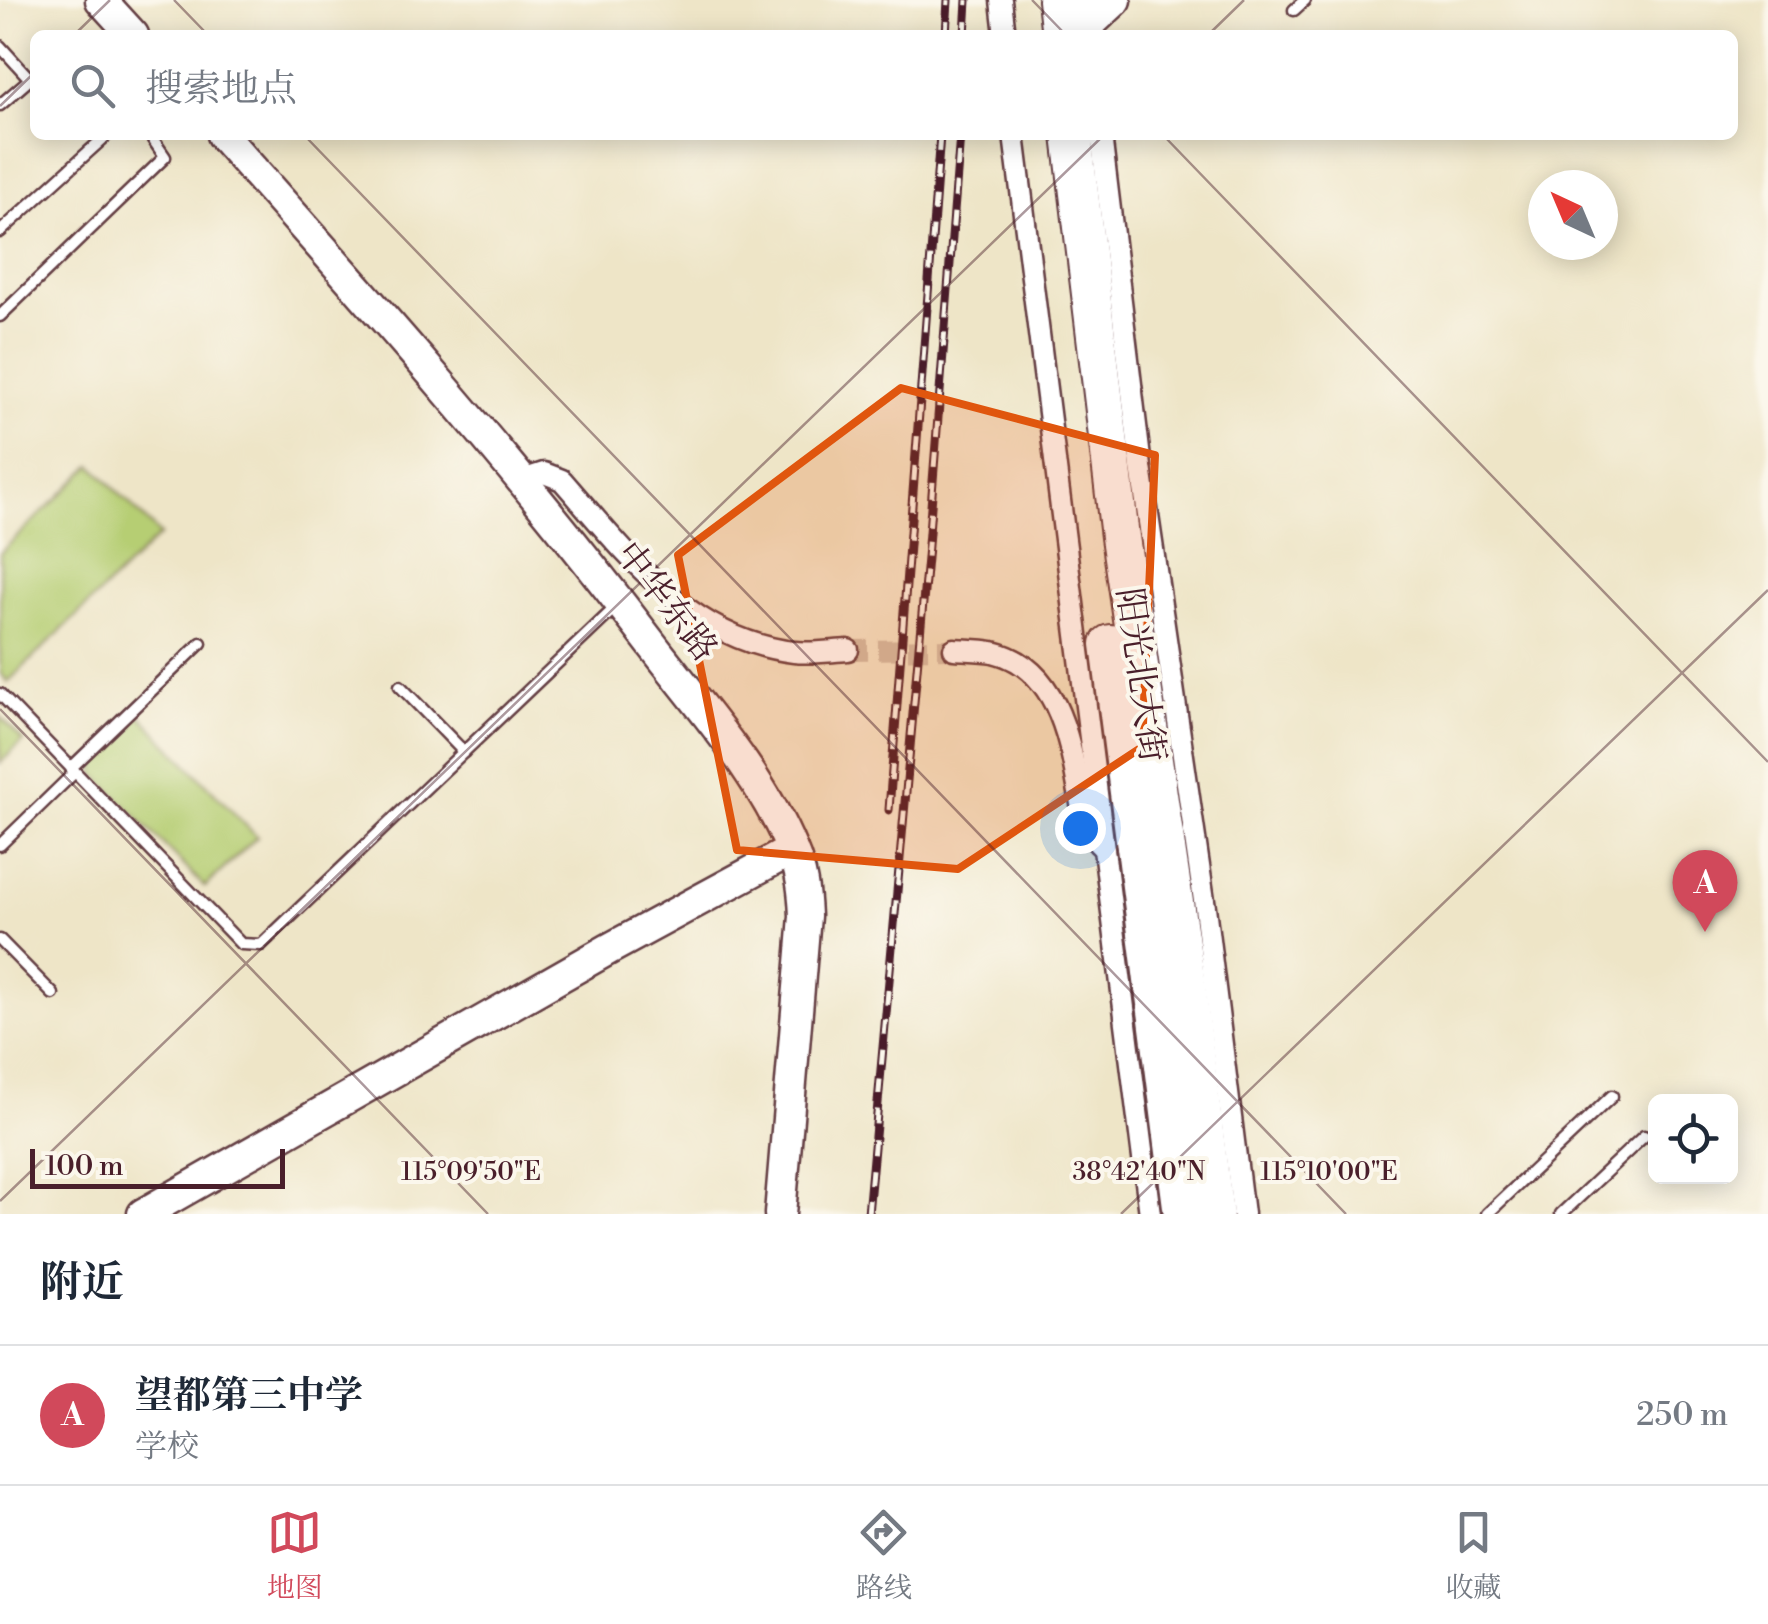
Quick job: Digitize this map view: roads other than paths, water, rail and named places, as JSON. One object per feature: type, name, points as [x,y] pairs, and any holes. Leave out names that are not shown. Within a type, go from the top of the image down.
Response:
[{"type":"highway","points":[[1034,0],[1037,30]]},
{"type":"highway","points":[[1057,0],[1081,26]]},
{"type":"highway","name":"阳光北大街","points":[[1050,140],[1121,855],[1183,1214]]},
{"type":"highway","name":"阳光北大街","points":[[1073,140],[1120,538],[1186,984],[1214,1214]]},
{"type":"street","points":[[102,0],[129,30]]},
{"type":"street","points":[[1001,0],[1004,30]]},
{"type":"street","points":[[1081,26],[1116,0]]},
{"type":"street","name":"中华东路","points":[[226,140],[522,480],[620,603],[749,773],[792,850],[804,888],[805,916],[780,1214]]},
{"type":"street","points":[[1015,140],[1121,855],[1150,1214]]},
{"type":"street","points":[[1102,140],[1141,467],[1205,906],[1243,1214]]},
{"type":"street","points":[[522,480],[544,473],[562,480],[653,582],[710,624],[773,649],[798,653],[848,650]]},
{"type":"street","points":[[954,649],[995,652],[1016,663],[1049,692],[1068,731],[1083,818],[1090,834],[1121,855]]},
{"type":"street","points":[[143,1214],[608,949],[792,850]]},
{"type":"lane","points":[[1294,10],[1305,0]]},
{"type":"lane","points":[[0,46],[30,78],[0,105]]},
{"type":"lane","points":[[0,232],[101,140]]},
{"type":"lane","points":[[0,316],[165,158],[153,140]]},
{"type":"lane","points":[[0,694],[242,944],[261,945],[620,603]]},
{"type":"lane","points":[[0,845],[201,643]]},
{"type":"lane","points":[[400,686],[464,752]]},
{"type":"lane","points":[[0,940],[53,994]]},
{"type":"lane","points":[[1487,1214],[1612,1096]]},
{"type":"lane","points":[[1561,1214],[1644,1136]]},
{"type":"tunnel","points":[[848,650],[954,649]]},
{"type":"railway","points":[[946,30],[948,0]]},
{"type":"railway","points":[[965,30],[967,0]]},
{"type":"railway","points":[[889,810],[940,140]]},
{"type":"railway","points":[[868,1214],[927,558],[960,140]]},
{"type":"place","name":"望都第三中学","points":[[1705,932]]}]
